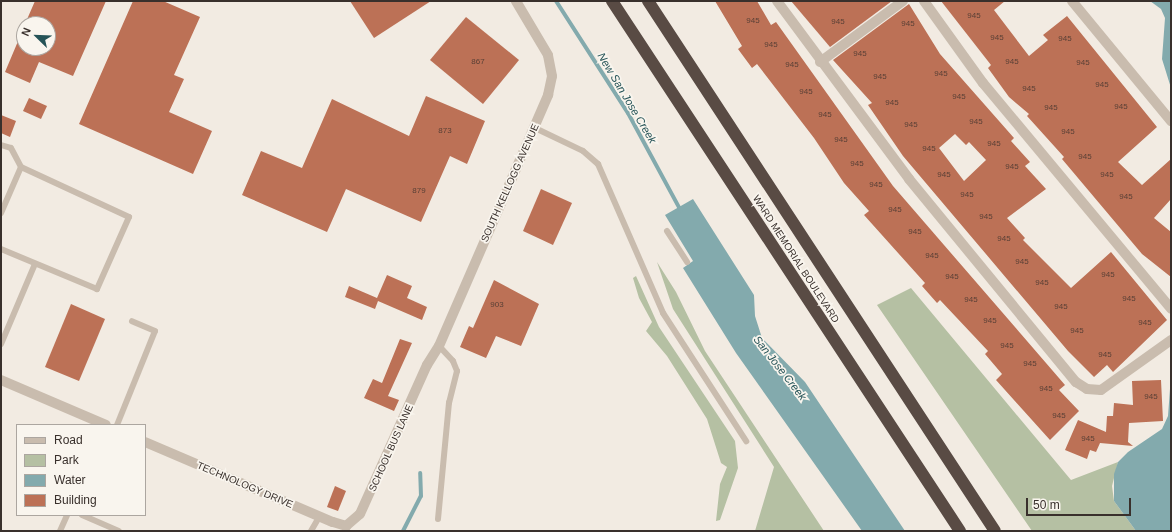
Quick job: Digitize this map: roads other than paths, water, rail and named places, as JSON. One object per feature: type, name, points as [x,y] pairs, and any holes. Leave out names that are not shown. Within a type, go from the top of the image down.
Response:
[{"type":"highway","name":"WARD MEMORIAL BOULEVARD","points":[[612,1],[960,531]]},
{"type":"highway","name":"WARD MEMORIAL BOULEVARD","points":[[648,1],[995,531]]},
{"type":"street","name":"SOUTH KELLOGG AVENUE","points":[[427,365],[439,346],[535,128],[550,90],[551,68],[544,46],[516,1]]},
{"type":"street","points":[[776,1],[820,62],[909,179],[1076,382],[1087,389],[1101,390],[1171,340]]},
{"type":"street","points":[[820,62],[902,1]]},
{"type":"street","points":[[924,1],[983,83],[1171,310]]},
{"type":"street","points":[[1072,1],[1171,121]]},
{"type":"street","name":"SCHOOL BUS LANE","points":[[346,526],[360,514],[427,365]]},
{"type":"street","points":[[1,380],[104,424]]},
{"type":"street","name":"TECHNOLOGY DRIVE","points":[[146,442],[319,517],[346,526]]},
{"type":"lane","points":[[535,128],[577,147],[598,164],[663,313],[746,441]]},
{"type":"lane","points":[[1,145],[11,148],[21,167],[129,217],[97,289],[1,249]]},
{"type":"lane","points":[[1,213],[21,167]]},
{"type":"lane","points":[[667,231],[687,262]]},
{"type":"lane","points":[[1,344],[35,264]]},
{"type":"lane","points":[[117,424],[156,331],[132,321]]},
{"type":"lane","points":[[438,519],[449,403],[457,371],[439,346]]},
{"type":"lane","points":[[60,531],[66,516]]},
{"type":"lane","points":[[84,516],[119,531]]},
{"type":"lane","points":[[311,531],[319,517]]},
{"type":"water","points":[[1150,1],[1171,1],[1171,88],[1162,59],[1165,18],[1161,9]]},
{"type":"water","name":"San Jose Creek","points":[[693,199],[754,295],[755,316],[762,338],[805,382],[905,531],[862,531],[736,353],[683,268],[693,261],[665,215]]},
{"type":"water","points":[[1171,375],[1171,531],[1136,531],[1114,501],[1114,474],[1118,462],[1128,452],[1162,429],[1168,416]]},
{"type":"waterway","name":"New San Jose Creek","points":[[556,1],[628,113],[681,211]]},
{"type":"waterway","points":[[403,531],[421,496],[420,473]]}]
